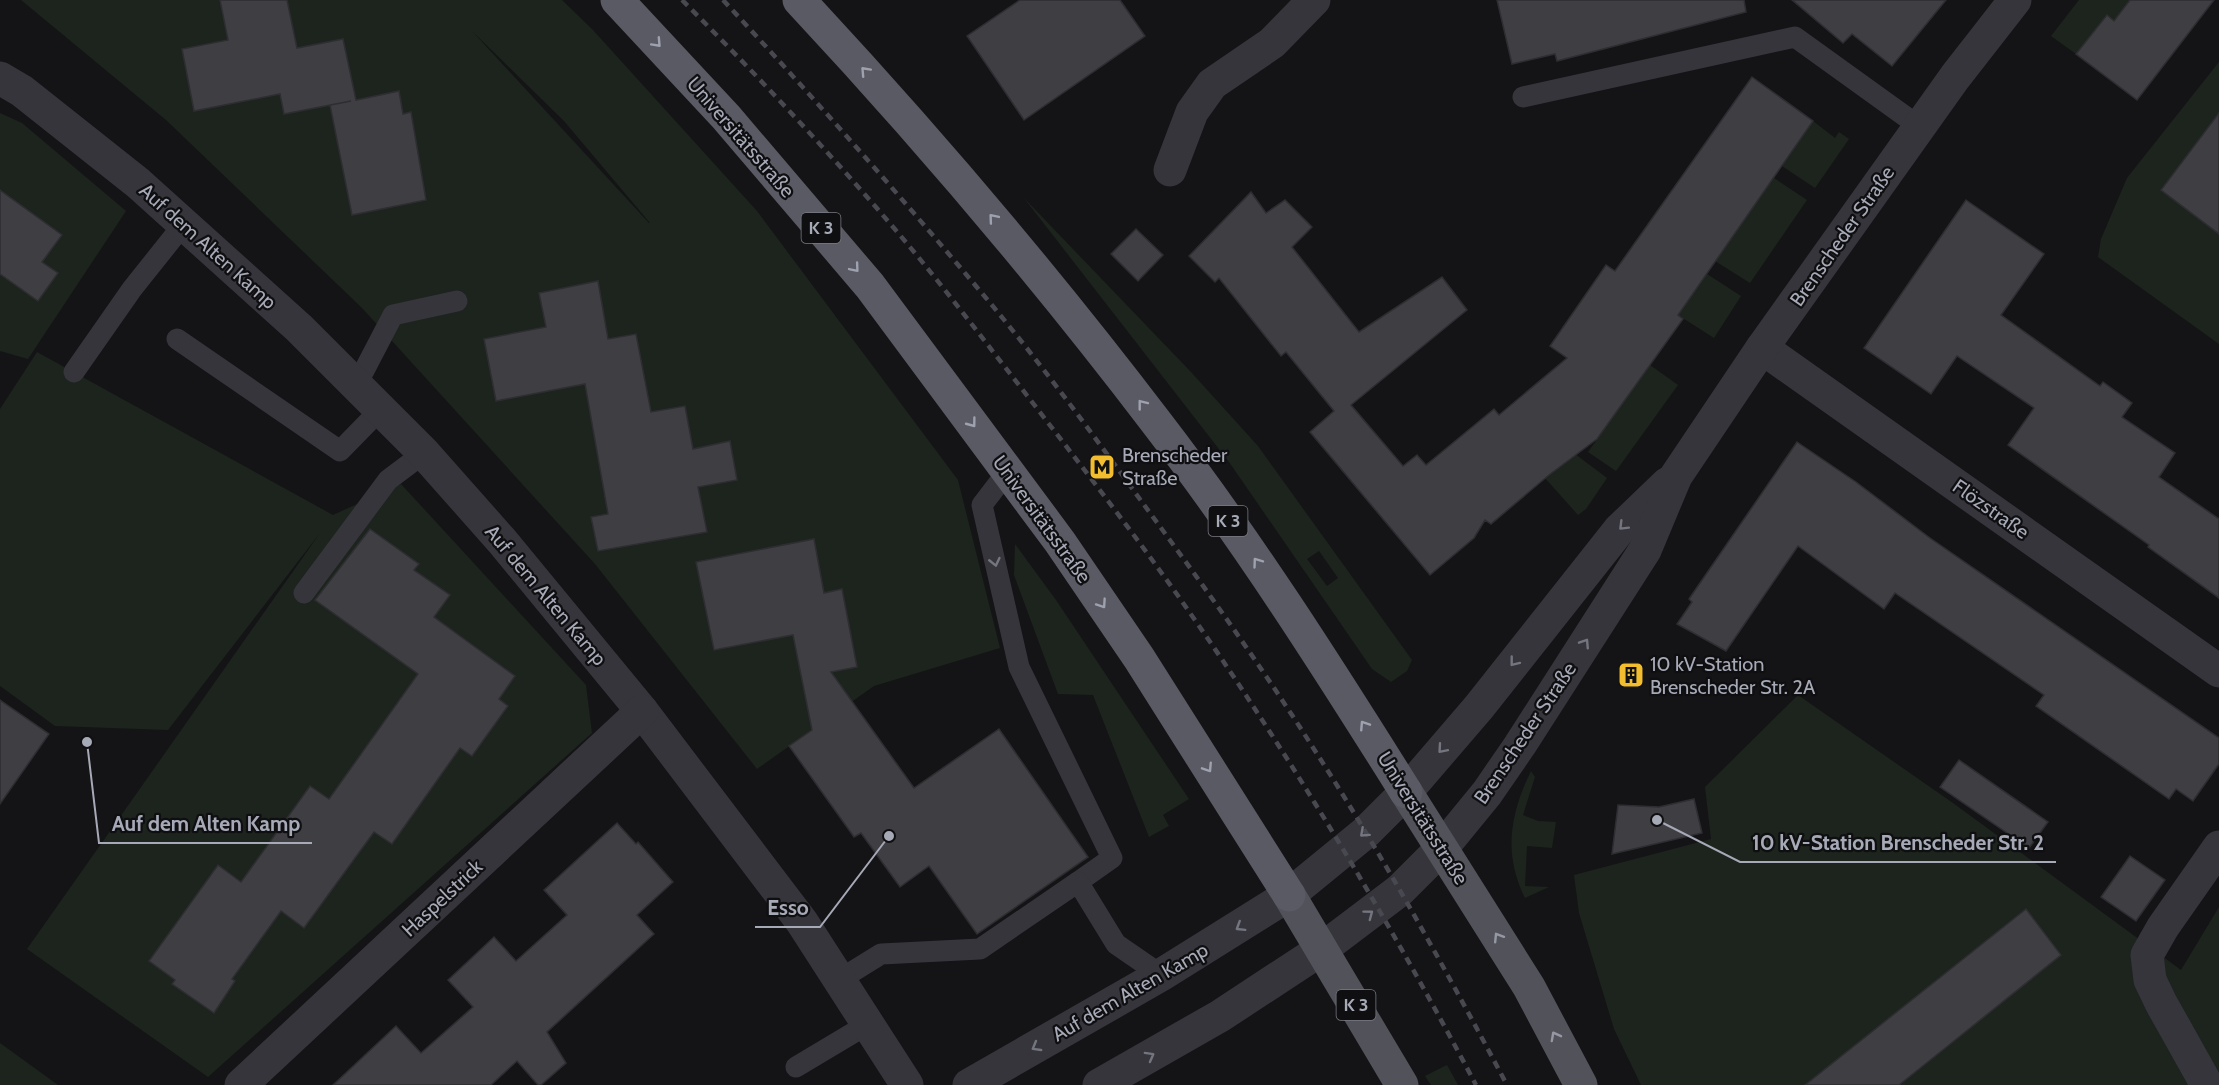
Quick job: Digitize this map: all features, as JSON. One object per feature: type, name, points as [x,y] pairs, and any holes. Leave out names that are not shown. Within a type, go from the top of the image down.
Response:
[{"type":"highway","name":"Universitätsstraße","points":[[616,0],[726,117],[870,286],[1060,542],[1139,658],[1289,895]]},
{"type":"highway","name":"Universitätsstraße","points":[[799,0],[964,184],[1157,423],[1265,573],[1406,792]]},
{"type":"main road","name":"Universitätsstraße","points":[[1406,792],[1529,987],[1581,1085]]},
{"type":"main road","name":"Universitätsstraße","points":[[1289,895],[1402,1085]]},
{"type":"street","points":[[1170,170],[1192,112],[1212,84],[1272,43],[1314,0]]},
{"type":"street","name":"Brenscheder Straße","points":[[1322,950],[1400,890],[1442,848],[1487,793],[1645,550],[1676,476],[1762,348],[1955,76],[2015,0]]},
{"type":"street","name":"Auf dem Alten Kamp","points":[[0,78],[22,91],[138,183],[299,328],[424,453],[502,541],[642,711],[802,922],[907,1085]]},
{"type":"street","name":"Flözstraße","points":[[1762,348],[2219,671]]},
{"type":"street","name":"Brenscheder Straße","points":[[1289,895],[1366,832],[1406,792],[1479,707],[1619,530],[1676,476]]},
{"type":"street","name":"Haspelstrick","points":[[241,1085],[642,711]]},
{"type":"street","points":[[2207,1085],[2150,980],[2147,956],[2163,927],[2219,847]]},
{"type":"street","name":"Auf dem Alten Kamp","points":[[969,1085],[1161,975],[1289,895]]},
{"type":"street","points":[[1099,1085],[1220,1017],[1322,950]]},
{"type":"lane","points":[[1523,98],[1795,37],[1920,127]]},
{"type":"lane","points":[[74,372],[132,289],[183,225]]},
{"type":"lane","points":[[356,386],[393,315],[457,302]]},
{"type":"lane","points":[[177,339],[340,451],[380,410]]},
{"type":"lane","points":[[304,592],[388,480],[424,453]]},
{"type":"lane","points":[[839,980],[881,954],[980,948],[1112,858],[1019,668],[982,505],[1008,471]]},
{"type":"lane","points":[[1078,882],[1116,944],[1161,975]]},
{"type":"lane","points":[[796,1067],[868,1024]]},
{"type":"shaded area","points":[[21,0],[562,0],[593,30],[757,211],[958,480],[1000,648],[874,686],[757,769],[595,564],[362,308],[166,120]],"holes":[[[472,31],[564,121],[650,223]]]},
{"type":"shaded area","points":[[2079,0],[2130,0],[2114,21],[2107,16],[2076,54],[2051,36]]},
{"type":"shaded area","points":[[2219,62],[2219,150],[2200,138],[2161,190],[2219,234],[2219,344],[2098,257],[2101,239],[2127,178]]},
{"type":"shaded area","points":[[0,113],[22,123],[126,211],[28,359],[0,351]]},
{"type":"shaded area","points":[[1813,121],[1835,138],[1839,132],[1849,139],[1815,188],[1782,166]]},
{"type":"shaded area","points":[[1774,178],[1807,200],[1750,283],[1715,261]]},
{"type":"shaded area","points":[[1024,198],[1191,372],[1258,446],[1412,660],[1407,671],[1391,682],[1372,669],[1229,462]],"holes":[[[1319,551],[1338,578],[1327,586],[1307,559]]]},
{"type":"shaded area","points":[[1707,274],[1741,296],[1714,338],[1678,315]]},
{"type":"shaded area","points":[[37,352],[333,515],[401,484],[586,685],[592,733],[208,1077],[27,949],[320,533],[168,730],[55,726],[0,686],[0,409]]},
{"type":"shaded area","points":[[1650,365],[1678,385],[1616,471],[1588,452]]},
{"type":"shaded area","points":[[1575,454],[1607,478],[1586,509],[1578,515],[1545,478]]},
{"type":"shaded area","points":[[1015,544],[1056,600],[1189,799],[1163,815],[1169,826],[1149,837],[1093,695],[1058,694],[1014,575]]},
{"type":"shaded area","points":[[1798,695],[1953,803],[2181,970],[2219,907],[2219,1085],[1641,1085],[1614,1029],[1579,913],[1574,875],[1711,839],[1705,787]]},
{"type":"shaded area","points":[[1531,771],[1535,777],[1523,815],[1538,821],[1556,822],[1552,848],[1527,846],[1525,886],[1549,887],[1525,898],[1514,866],[1512,834],[1518,803]]},
{"type":"shaded area","points":[[0,1043],[58,1085],[0,1085]]},
{"type":"shaded area","points":[[1447,1065],[1458,1085],[1431,1085],[1425,1076]]},
{"type":"building","points":[[220,0],[287,0],[297,48],[343,39],[356,100],[399,91],[403,114],[411,112],[426,200],[352,215],[330,105],[284,114],[280,94],[194,111],[182,49],[228,40]]},
{"type":"building","points":[[1020,0],[1120,0],[1145,36],[1024,120],[967,36]]},
{"type":"building","points":[[1497,0],[1744,0],[1746,12],[1557,61],[1555,54],[1512,64]]},
{"type":"building","points":[[1792,0],[1946,0],[1892,66],[1852,34],[1843,43]]},
{"type":"building","points":[[2130,0],[2214,0],[2137,100],[2076,54],[2107,15],[2114,21]]},
{"type":"building","points":[[1752,77],[1813,121],[1678,315],[1683,319],[1597,439],[1549,475],[1491,524],[1485,520],[1474,538],[1430,575],[1310,432],[1334,411],[1286,352],[1281,356],[1219,278],[1215,282],[1189,256],[1251,192],[1266,213],[1285,200],[1312,227],[1292,247],[1359,332],[1442,277],[1467,310],[1351,405],[1403,466],[1417,455],[1426,465],[1494,409],[1499,415],[1567,358],[1550,346],[1606,265],[1615,271]]},
{"type":"building","points":[[2219,113],[2219,234],[2161,190]]},
{"type":"building","points":[[0,190],[62,235],[42,262],[58,273],[38,301],[0,274]]},
{"type":"building","points":[[1966,200],[2044,254],[2001,315],[2100,386],[2103,382],[2132,403],[2122,417],[2175,453],[2159,477],[2219,519],[2219,598],[2148,547],[2149,545],[2008,445],[2034,408],[1957,356],[1931,394],[1864,348]]},
{"type":"building","points":[[1136,229],[1163,255],[1138,281],[1111,254]]},
{"type":"building","points":[[598,281],[608,339],[636,334],[651,412],[685,406],[693,449],[730,441],[737,480],[698,487],[707,532],[598,551],[591,517],[608,514],[585,384],[496,401],[484,339],[546,327],[539,293]]},
{"type":"building","points":[[1797,442],[1856,482],[1930,538],[2219,738],[2219,764],[2193,801],[2176,789],[2169,799],[2036,706],[2044,695],[1895,593],[1884,609],[1798,546],[1726,651],[1677,624],[1692,602],[1689,599]]},
{"type":"building","points":[[370,529],[419,564],[414,570],[450,595],[434,617],[515,676],[499,699],[508,706],[472,756],[460,748],[392,844],[374,832],[304,928],[281,911],[232,979],[235,981],[214,1013],[172,984],[175,980],[149,961],[218,865],[241,882],[310,786],[329,799],[418,674],[315,600]]},
{"type":"building","points":[[814,539],[824,593],[842,589],[857,667],[831,672],[914,788],[999,729],[1088,857],[977,934],[929,866],[900,887],[861,833],[854,837],[789,746],[812,730],[793,635],[714,650],[696,562]]},
{"type":"building","points":[[0,700],[49,734],[0,804]]},
{"type":"building","points":[[1959,760],[2048,822],[2029,848],[1940,787]]},
{"type":"building","points":[[1694,799],[1702,833],[1612,854],[1618,805],[1659,807]]},
{"type":"building","points":[[617,823],[636,844],[638,842],[673,882],[637,915],[654,934],[547,1032],[566,1063],[541,1085],[538,1085],[517,1061],[491,1085],[333,1085],[396,1026],[421,1053],[473,1007],[448,980],[494,937],[516,961],[567,915],[544,890]]},
{"type":"building","points":[[2130,856],[2165,880],[2136,921],[2101,897]]},
{"type":"building","points":[[2026,909],[2061,955],[1899,1085],[1805,1085]]},
{"type":"railway","points":[[682,0],[793,115],[899,234],[1029,398],[1158,568],[1257,712],[1334,834],[1407,958],[1476,1085]]},
{"type":"railway","points":[[723,0],[859,150],[991,304],[1072,407],[1192,570],[1273,687],[1364,829],[1507,1085]]},
{"type":"place","name":"Brenscheder Straße","points":[[1102,467]]},
{"type":"place","name":"10 kV-Station Brenscheder Str. 2A","points":[[1631,675]]},
{"type":"place","name":"Auf dem Alten Kamp","points":[[87,742]]},
{"type":"place","name":"10 kV-Station Brenscheder Str. 2","points":[[1657,820]]},
{"type":"place","name":"Esso","points":[[889,836]]}]
